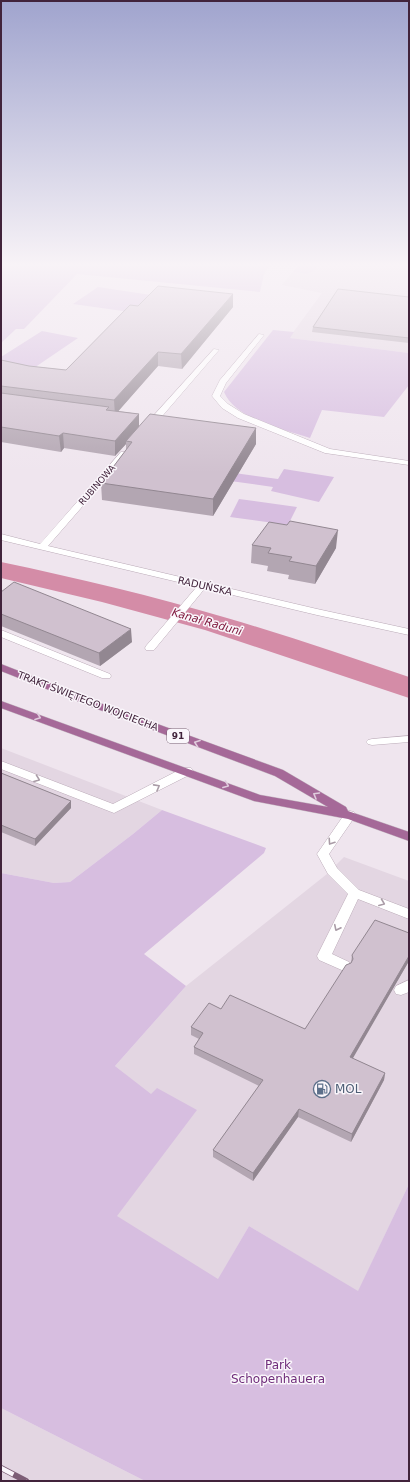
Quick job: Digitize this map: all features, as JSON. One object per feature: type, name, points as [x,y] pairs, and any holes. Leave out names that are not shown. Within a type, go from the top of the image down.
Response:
[{"type":"main road","name":"TRAKT ŚWIĘTEGO WOJCIECHA","points":[[1,667],[96,705],[279,773],[350,815]]},
{"type":"main road","name":"TRAKT ŚWIĘTEGO WOJCIECHA","points":[[1,704],[258,798],[350,815],[409,836]]},
{"type":"street","points":[[260,335],[223,382],[216,396],[225,406],[241,416],[328,450],[409,463]]},
{"type":"street","points":[[147,426],[216,350]]},
{"type":"street","name":"RUBINOWA","points":[[42,547],[131,446]]},
{"type":"street","name":"RADUŃSKA","points":[[1,538],[409,632]]},
{"type":"street","points":[[150,648],[203,585]]},
{"type":"street","points":[[1,633],[106,676]]},
{"type":"street","points":[[372,742],[409,739]]},
{"type":"street","points":[[1,765],[114,809],[187,771]]},
{"type":"street","points":[[350,815],[323,854],[332,871],[354,893],[409,914]]},
{"type":"street","points":[[344,966],[324,956],[354,893]]},
{"type":"shaded area","points":[[292,334],[409,334],[409,353],[289,338]]},
{"type":"shaded area","points":[[1,748],[162,810],[70,882],[54,883],[1,873]]},
{"type":"shaded area","points":[[344,857],[409,881],[409,1184],[358,1292],[249,1226],[218,1280],[116,1216],[196,1110],[151,1095],[115,1066],[186,986],[327,874]]},
{"type":"shaded area","points":[[1,1408],[145,1481],[1,1481]]},
{"type":"green space","points":[[1,334],[10,334],[1,343]]},
{"type":"green space","points":[[37,334],[58,334],[78,338],[31,370],[1,363],[1,357]]},
{"type":"green space","points":[[270,334],[293,334],[290,338],[409,353],[409,385],[384,417],[322,410],[310,438],[274,427],[249,416],[230,402],[224,392]]},
{"type":"green space","points":[[284,469],[334,477],[319,502],[271,491],[273,487],[223,480],[227,472],[278,479]]},
{"type":"green space","points":[[239,499],[297,507],[288,525],[230,517]]},
{"type":"green space","name":"Park Schopenhauera","points":[[162,810],[266,848],[264,853],[144,954],[186,986],[115,1066],[151,1094],[157,1088],[197,1110],[117,1216],[218,1279],[249,1226],[358,1291],[409,1184],[409,1481],[145,1481],[1,1408],[1,873],[54,883],[70,882]]},
{"type":"building","points":[[101,334],[198,334],[181,354],[158,352],[114,400],[1,386],[1,360],[29,366],[66,370]]},
{"type":"building","points":[[375,334],[409,334],[409,338]]},
{"type":"building","points":[[1,393],[109,407],[106,410],[139,414],[115,441],[63,433],[59,436],[1,427]]},
{"type":"building","points":[[150,414],[256,428],[213,499],[101,483],[132,442],[126,441]]},
{"type":"building","points":[[290,521],[338,530],[316,566],[289,561],[292,557],[268,553],[271,548],[252,545],[269,522],[287,525]]},
{"type":"building","points":[[14,582],[131,629],[99,653],[1,614],[1,592]]},
{"type":"building","points":[[1,773],[71,801],[35,839],[1,825]]},
{"type":"building","points":[[375,920],[409,933],[409,956],[350,1057],[385,1073],[352,1134],[299,1109],[253,1173],[213,1150],[263,1080],[194,1047],[203,1033],[191,1027],[209,1003],[221,1009],[230,995],[305,1029],[346,965],[351,963],[353,959],[352,955]]},
{"type":"waterway","name":"Kanał Raduni","points":[[1,570],[109,595],[216,624],[409,688]]},
{"type":"railway","points":[[1,1468],[26,1481]]},
{"type":"place","name":"MOL","points":[[322,1089]]}]
